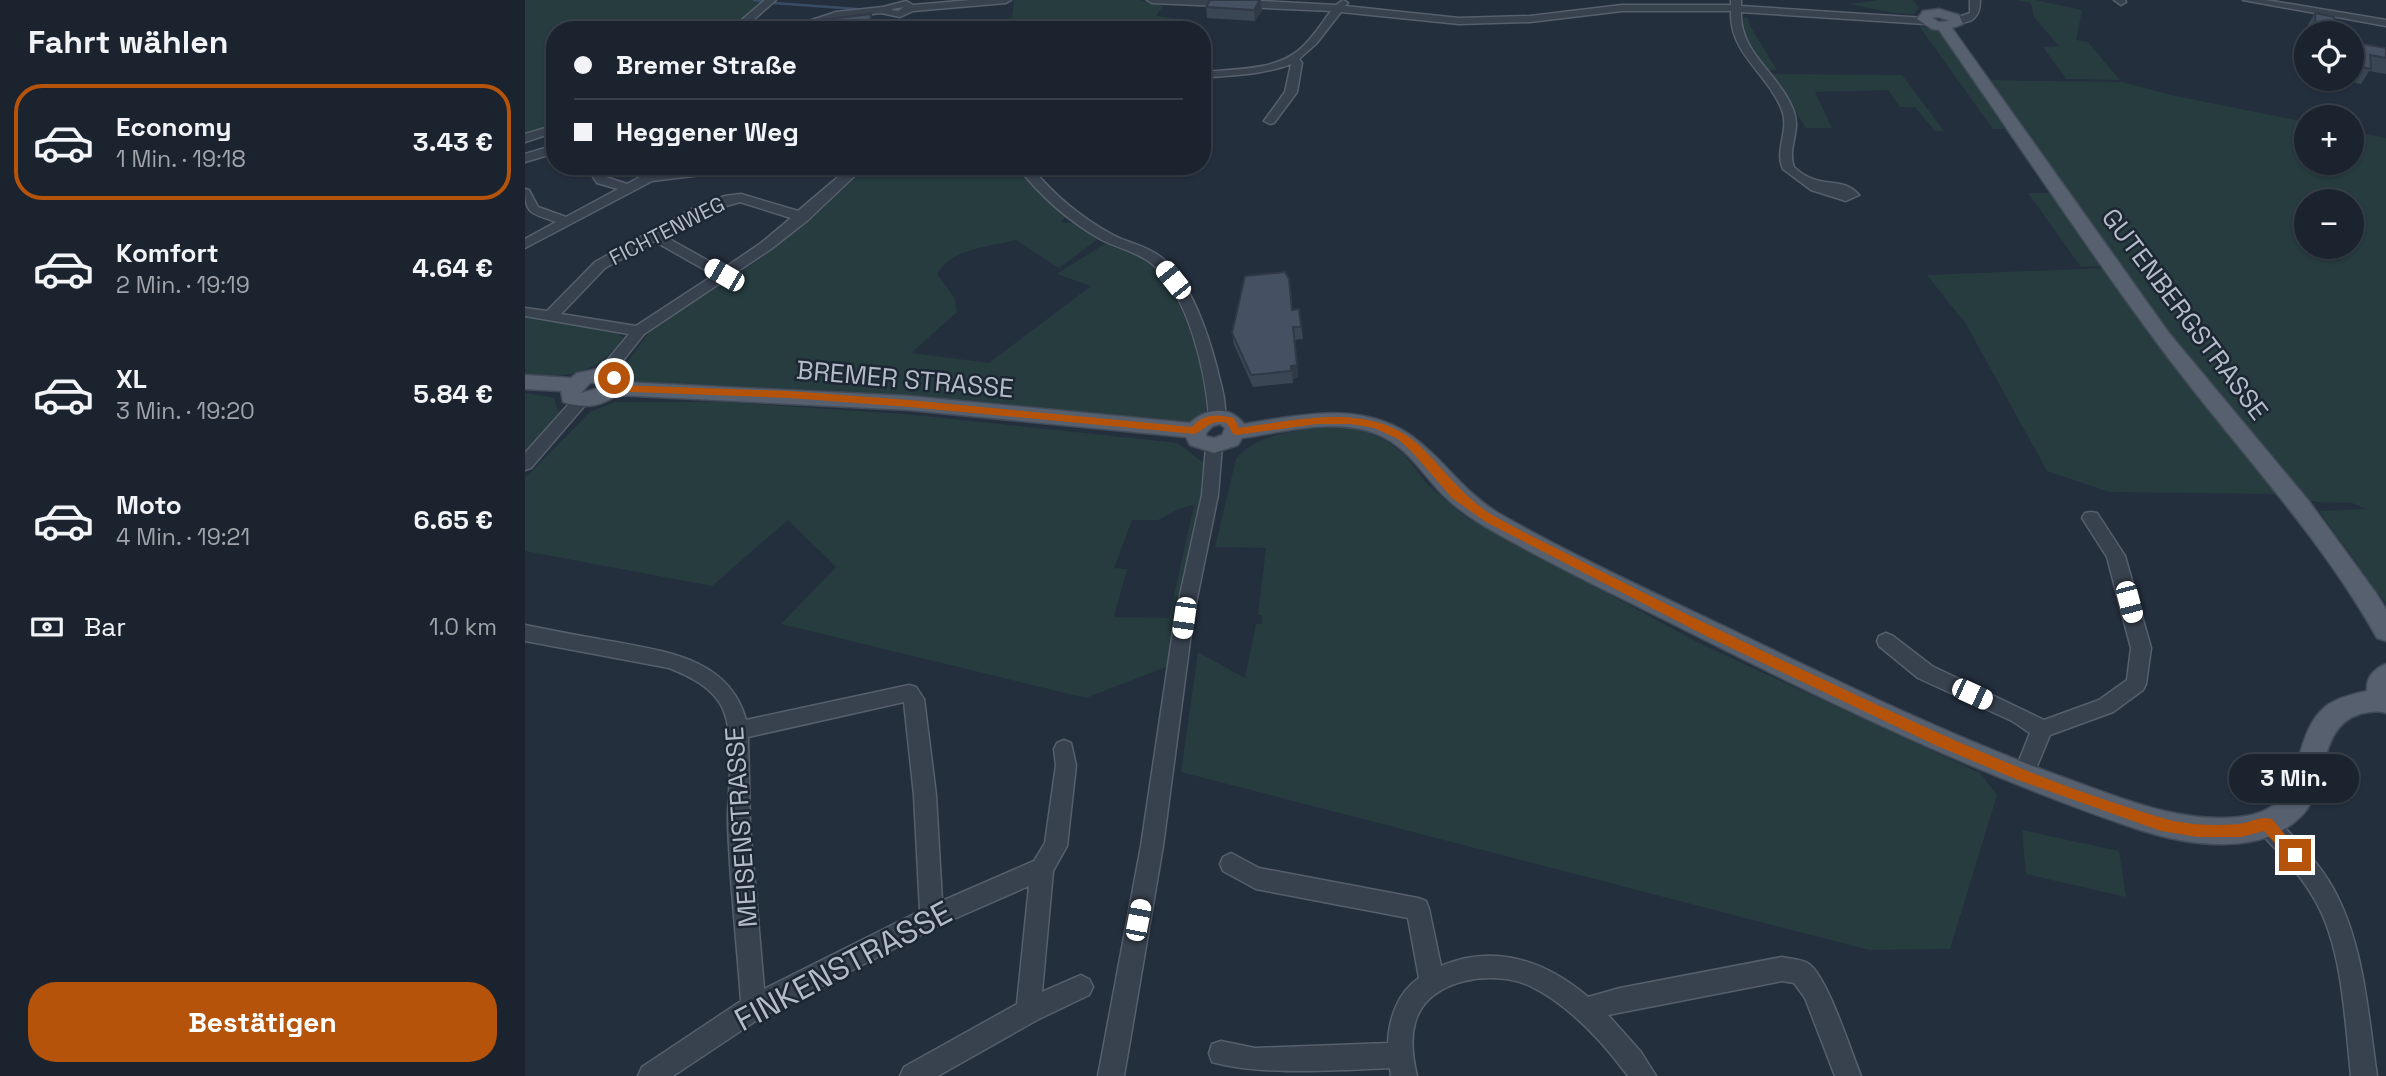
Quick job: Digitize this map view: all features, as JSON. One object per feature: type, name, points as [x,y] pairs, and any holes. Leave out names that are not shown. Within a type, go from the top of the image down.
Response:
[{"type":"main road","name":"GUTENBERGSTRASSE","points":[[1926,0],[2162,337],[2301,506],[2368,600],[2386,631]]},
{"type":"main road","points":[[525,382],[577,393],[591,375],[607,381]]},
{"type":"main road","name":"BREMER STRASSE","points":[[607,381],[896,402],[1195,431]]},
{"type":"main road","points":[[1226,425],[1231,440],[1214,446],[1197,440],[1195,431],[1201,423],[1226,425],[1351,421],[1377,425],[1401,437],[1417,450],[1456,495],[1490,519],[1708,632],[1963,752],[2161,824],[2198,831],[2241,830],[2267,824],[2293,807],[2305,789],[2319,736],[2333,716],[2385,691]]},
{"type":"street","points":[[746,21],[771,0]]},
{"type":"street","points":[[816,21],[836,15],[1006,0]]},
{"type":"street","points":[[1152,0],[1272,3],[1459,21],[1506,20],[1665,6],[1735,4],[1940,20],[1971,18],[1975,14],[1975,0]]},
{"type":"street","points":[[1211,74],[1261,68],[1292,59],[1302,53],[1345,0]]},
{"type":"street","points":[[1566,0],[1576,13]]},
{"type":"street","points":[[2248,0],[2386,23]]},
{"type":"street","points":[[1735,4],[1735,27],[1739,38],[1789,112],[1792,131],[1786,163],[1788,169],[1814,186]]},
{"type":"street","points":[[1270,121],[1291,92],[1297,64],[1292,59]]},
{"type":"street","points":[[525,138],[546,131]]},
{"type":"street","points":[[525,158],[546,152]]},
{"type":"street","points":[[598,175],[601,180],[627,188]]},
{"type":"street","points":[[525,244],[655,175]]},
{"type":"street","points":[[652,177],[659,179],[685,175]]},
{"type":"street","points":[[607,381],[639,331],[724,275],[803,217],[849,175]]},
{"type":"street","points":[[1031,175],[1049,194],[1077,216],[1108,238],[1155,260],[1173,280],[1187,305],[1226,425]]},
{"type":"street","points":[[525,192],[533,209],[567,222]]},
{"type":"street","name":"FICHTENWEG","points":[[550,317],[600,265],[704,208],[729,198],[741,198],[803,217]]},
{"type":"street","points":[[653,235],[724,275]]},
{"type":"street","points":[[525,313],[639,331]]},
{"type":"street","points":[[525,464],[577,393]]},
{"type":"street","points":[[1111,1076],[1152,846],[1184,618],[1210,495],[1214,446]]},
{"type":"street","points":[[2023,776],[2042,729],[2106,706],[2136,684],[2141,648],[2116,556],[2091,518]]},
{"type":"street","name":"MEISENSTRASSE","points":[[525,633],[669,660],[691,667],[708,677],[723,692],[733,710],[737,731],[739,823],[754,1007]]},
{"type":"street","points":[[1886,641],[1925,672],[2019,715],[2042,729]]},
{"type":"street","points":[[737,731],[898,693],[909,693],[914,699],[925,795],[932,917]]},
{"type":"street","points":[[1028,1011],[1042,869],[1056,846],[1066,765],[1063,749]]},
{"type":"street","points":[[2267,824],[2313,876],[2331,908],[2343,947],[2364,1076]]},
{"type":"street","points":[[1231,864],[1256,878],[1418,909],[1432,982]]},
{"type":"street","name":"FINKENSTRASSE","points":[[651,1076],[754,1007],[932,917],[1042,869]]},
{"type":"street","points":[[1221,1053],[1255,1060],[1402,1066],[1404,1017],[1418,994],[1432,982],[1457,971],[1483,967],[1523,971],[1586,1010],[1622,1046],[1643,1076]]},
{"type":"street","points":[[1586,1010],[1620,1000],[1782,969],[1801,972],[1814,990],[1848,1076]]},
{"type":"street","points":[[913,1076],[1028,1011],[1081,988]]},
{"type":"green space","points":[[525,0],[768,0],[744,21],[546,21],[546,129],[525,137]]},
{"type":"green space","points":[[1014,0],[1139,0],[1163,6],[1156,16],[1190,20],[984,21],[1012,18]]},
{"type":"green space","points":[[1913,0],[1919,8],[1914,14],[1906,14],[1847,4]]},
{"type":"green space","points":[[2016,0],[2035,0],[2082,10],[2076,40],[2088,42],[2120,80],[2066,79],[2043,47],[2059,46],[2034,17],[2031,3]]},
{"type":"green space","points":[[1744,17],[1748,18],[1750,26],[1777,70],[1767,70],[1741,28]]},
{"type":"green space","points":[[1919,26],[1940,31],[2005,129],[1993,129]]},
{"type":"green space","points":[[1772,74],[1902,75],[1944,131],[1935,131],[1915,107],[1900,107],[1888,90],[1815,92],[1832,128],[1806,128]]},
{"type":"green space","points":[[1986,80],[2123,82],[2171,95],[2294,120],[2294,175],[2364,175],[2364,133],[2386,138],[2386,604],[2319,511],[2366,509],[2352,503],[2317,502],[2271,494],[2109,492],[2047,471],[1966,324],[1927,275],[2106,268]]},
{"type":"green space","points":[[858,175],[1025,175],[1068,217],[1061,220],[1064,223],[1076,222],[1098,239],[1059,268],[1016,240],[972,250],[951,259],[937,274],[954,297],[957,312],[911,353],[989,363],[1091,286],[1057,274],[1106,243],[1150,263],[1171,291],[1182,311],[1199,357],[1204,379],[1205,413],[1188,423],[803,389],[638,383],[628,372],[626,364],[660,322],[752,265],[820,211]]},
{"type":"green space","points":[[2028,193],[2051,193],[2104,266],[2081,267]]},
{"type":"green space","points":[[525,315],[617,332],[623,338],[602,360],[580,372],[555,376],[525,375]]},
{"type":"green space","points":[[525,393],[554,398],[558,411],[562,413],[525,456]]},
{"type":"green space","points":[[615,402],[725,402],[905,414],[1178,443],[1207,463],[1204,494],[1181,592],[1171,665],[1086,698],[781,624],[836,567],[788,520],[712,586],[525,551],[525,478],[590,412]],"holes":[[[1194,505],[1169,618],[1114,617],[1127,569],[1114,568],[1132,520],[1158,520],[1181,508]]]},
{"type":"green space","points":[[1320,427],[1353,427],[1385,440],[1404,454],[1427,484],[1466,517],[1701,644],[1980,773],[1997,795],[1950,949],[1869,950],[1181,772],[1198,652],[1245,678],[1256,624],[1262,624],[1262,615],[1258,615],[1266,548],[1215,547],[1236,459],[1263,440]]},
{"type":"green space","points":[[2022,830],[2119,851],[2126,897],[2026,874]]},
{"type":"building","points":[[1210,0],[1260,0],[1254,10],[1206,7]]},
{"type":"building","points":[[2315,13],[2334,17],[2334,21],[2315,21]]},
{"type":"building","points":[[871,14],[870,21],[820,20]]},
{"type":"building","points":[[2364,44],[2386,48],[2386,58],[2370,55],[2371,69],[2364,68]]},
{"type":"building","points":[[1285,272],[1289,279],[1292,310],[1299,309],[1301,327],[1293,327],[1297,365],[1291,366],[1291,371],[1251,375],[1232,333],[1245,276]]},
{"type":"waterway","points":[[754,0],[765,2]]},
{"type":"waterway","points":[[774,3],[857,9]]},
{"type":"route","points":[[614,378],[611,388],[909,403],[1195,431],[1201,423],[1217,417],[1234,423],[1236,432],[1317,421],[1351,421],[1377,425],[1401,437],[1417,450],[1456,495],[1490,519],[1708,632],[1963,752],[2161,824],[2198,831],[2241,830],[2267,824],[2295,855]]}]
